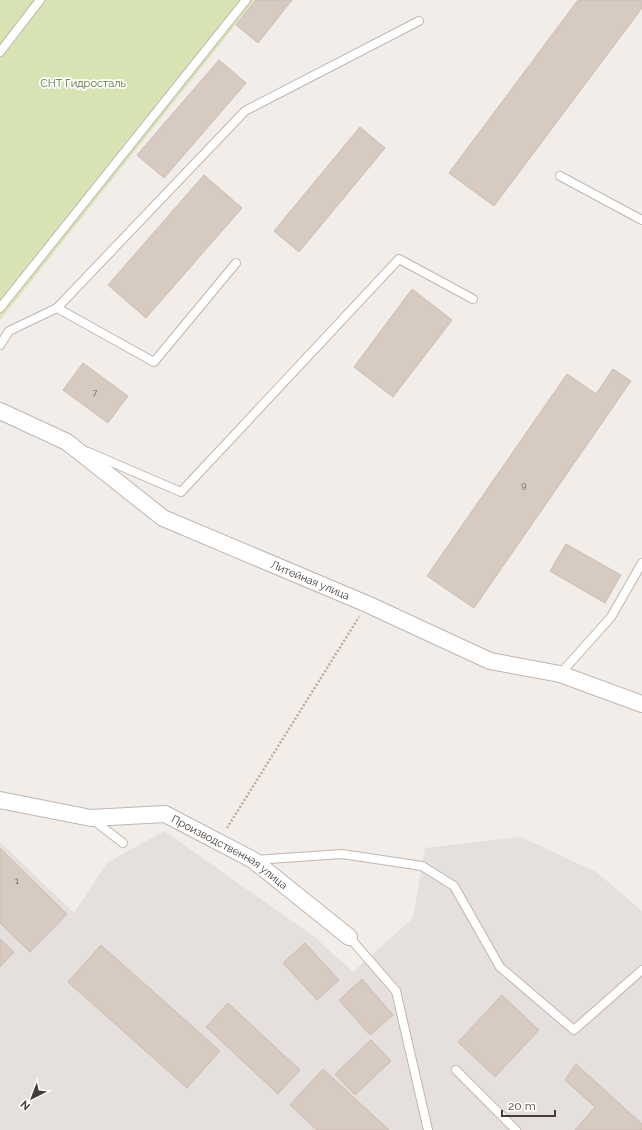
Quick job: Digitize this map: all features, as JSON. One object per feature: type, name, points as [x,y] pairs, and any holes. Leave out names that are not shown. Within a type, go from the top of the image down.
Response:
[{"type":"street","name":"Литейная улица","points":[[0,411],[67,442],[163,518],[368,604],[490,661],[560,674],[642,704]]},
{"type":"street","name":"Производственная улица","points":[[0,800],[91,818],[165,814],[253,860],[349,937]]},
{"type":"lane","points":[[0,52],[40,0]]},
{"type":"lane","points":[[0,308],[246,0]]},
{"type":"lane","points":[[0,345],[9,331],[57,308],[245,111],[419,21]]},
{"type":"lane","points":[[560,176],[642,220]]},
{"type":"lane","points":[[67,442],[181,492],[399,259],[473,299]]},
{"type":"lane","points":[[57,308],[154,362],[236,263]]},
{"type":"lane","points":[[560,674],[611,617],[642,563]]},
{"type":"lane","points":[[91,818],[123,843]]},
{"type":"lane","points":[[253,860],[342,854],[422,866],[454,886],[500,967],[574,1030],[642,970]]},
{"type":"lane","points":[[349,937],[396,991],[428,1130]]},
{"type":"lane","points":[[456,1070],[516,1130]]},
{"type":"path","points":[[218,842],[368,604]]},
{"type":"shaded area","points":[[164,831],[316,938],[353,972],[413,918],[425,848],[521,837],[596,872],[642,911],[642,1130],[0,1130],[0,842],[74,913],[107,863]]},
{"type":"green space","name":"СНТ Гидросталь","points":[[0,0],[255,0],[0,320]]},
{"type":"building","points":[[256,0],[292,0],[258,43],[236,25]]},
{"type":"building","points":[[578,0],[642,0],[642,8],[494,206],[449,173]]},
{"type":"building","points":[[219,60],[246,83],[164,178],[137,155]]},
{"type":"building","points":[[360,127],[385,148],[299,252],[274,231]]},
{"type":"building","points":[[204,175],[242,208],[146,318],[108,285]]},
{"type":"building","points":[[412,289],[452,320],[393,397],[354,367]]},
{"type":"building","points":[[83,363],[128,396],[108,423],[63,390]]},
{"type":"building","points":[[613,369],[631,381],[474,608],[427,576],[567,374],[596,394]]},
{"type":"building","points":[[566,544],[621,575],[605,603],[550,571]]},
{"type":"building","points":[[0,848],[67,914],[30,952],[0,923]]},
{"type":"building","points":[[0,939],[14,952],[0,967]]},
{"type":"building","points":[[305,943],[339,980],[317,1000],[283,963]]},
{"type":"building","points":[[101,945],[220,1051],[187,1088],[68,982]]},
{"type":"building","points":[[362,979],[393,1015],[370,1035],[339,1000]]},
{"type":"building","points":[[502,995],[539,1030],[495,1077],[458,1042]]},
{"type":"building","points":[[228,1003],[300,1070],[278,1094],[206,1027]]},
{"type":"building","points":[[371,1040],[391,1061],[355,1095],[335,1074]]},
{"type":"building","points":[[576,1064],[642,1124],[642,1130],[575,1130],[595,1107],[565,1080]]},
{"type":"building","points":[[323,1069],[389,1130],[317,1130],[290,1105]]}]
